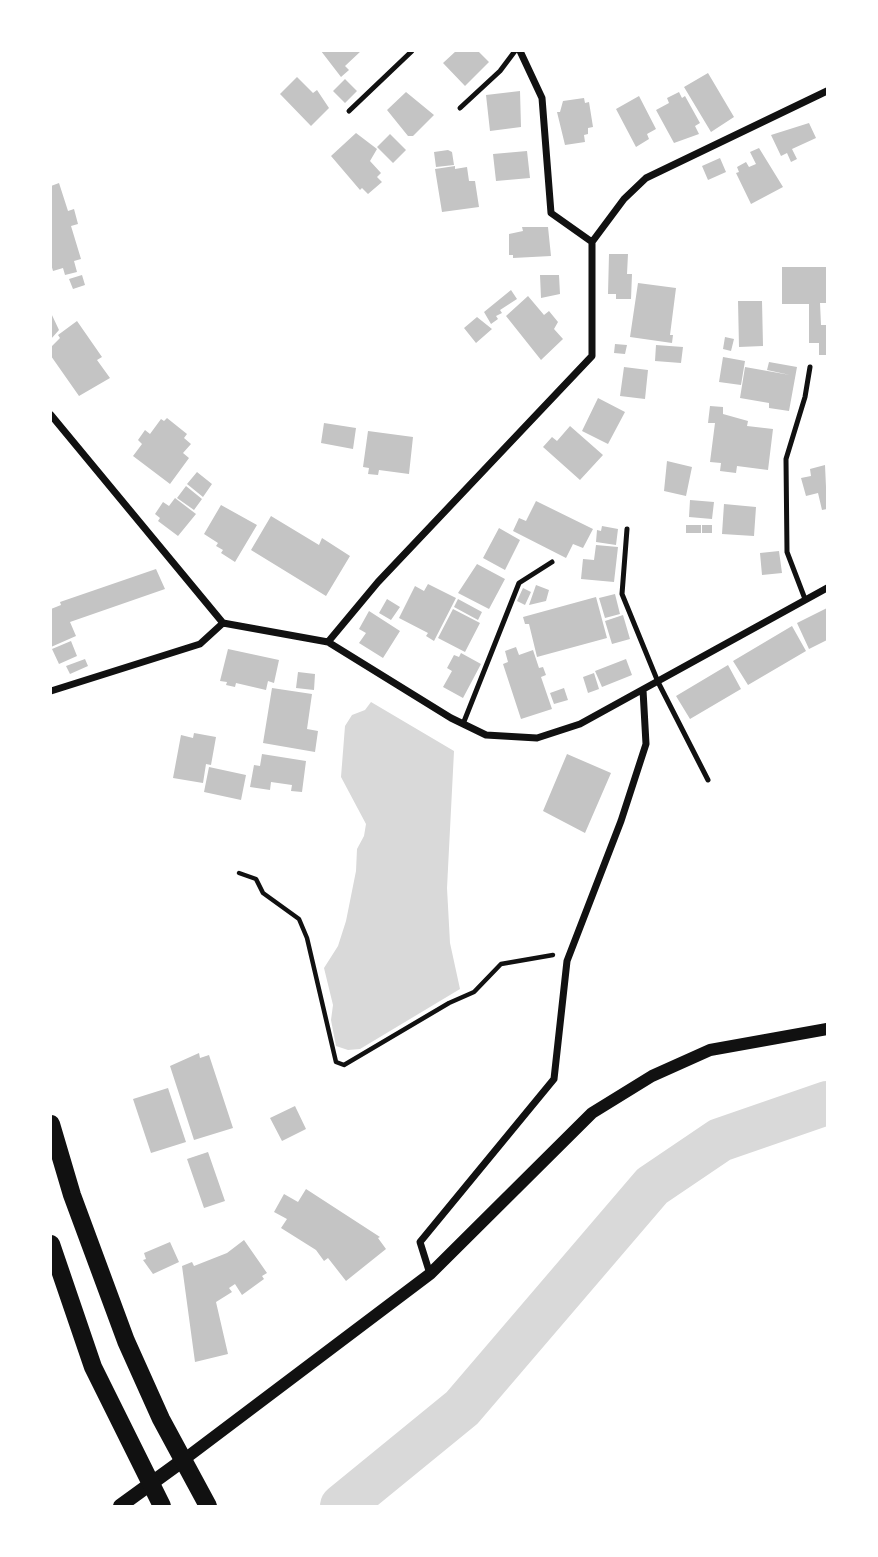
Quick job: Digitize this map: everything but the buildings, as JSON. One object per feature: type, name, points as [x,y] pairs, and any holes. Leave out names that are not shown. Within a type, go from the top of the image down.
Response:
[{"type":"main road","points":[[51,1124],[72,1195],[126,1341],[183,1461],[208,1506]]},
{"type":"main road","points":[[51,1244],[93,1367],[162,1506]]},
{"type":"main road","points":[[120,1506],[183,1461]]},
{"type":"street","points":[[517,51],[542,99],[551,213],[592,242]]},
{"type":"street","points":[[328,642],[378,582],[592,356],[592,242],[624,199],[646,178],[827,91]]},
{"type":"street","points":[[51,415],[223,623],[328,642],[463,724],[486,735],[537,738],[580,723],[827,588]]},
{"type":"street","points":[[51,691],[200,644],[223,623]]},
{"type":"street","points":[[430,1275],[420,1242],[554,1079],[567,961],[621,821],[646,744],[643,690]]},
{"type":"street","points":[[183,1461],[430,1275],[592,1113],[652,1076],[710,1050],[827,1029]]},
{"type":"lane","points":[[349,111],[412,51]]},
{"type":"lane","points":[[460,108],[500,71],[517,51]]},
{"type":"lane","points":[[805,599],[787,552],[785,471],[791,435],[805,397],[810,367]]},
{"type":"lane","points":[[627,528],[622,594],[658,682],[708,780]]},
{"type":"lane","points":[[463,724],[519,583],[552,562]]},
{"type":"path","points":[[239,873],[256,879],[263,893],[299,919],[307,938],[336,1062],[344,1065],[449,1003],[474,992],[502,964],[571,952]]},
{"type":"shaded area","points":[[371,702],[454,751],[447,888],[450,943],[460,989],[360,1049],[348,1050],[336,1046],[331,1020],[333,1005],[324,968],[338,946],[346,921],[356,871],[357,849],[364,836],[366,824],[341,777],[345,726],[352,715],[365,710]]},
{"type":"waterway","points":[[342,1506],[462,1408],[652,1186],[720,1140],[827,1103]]}]
